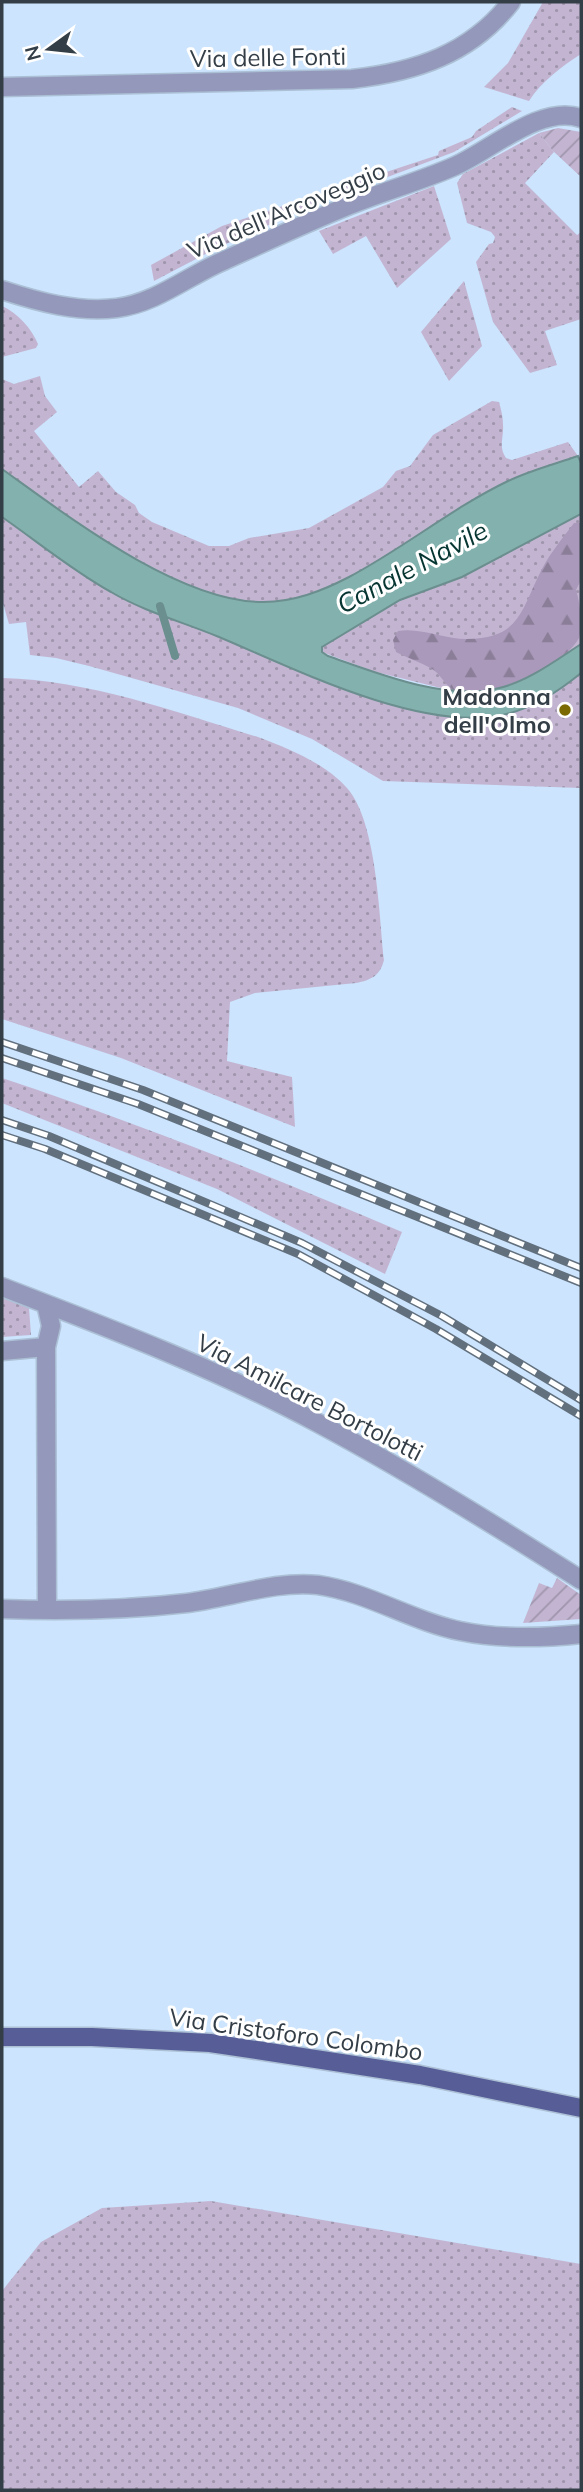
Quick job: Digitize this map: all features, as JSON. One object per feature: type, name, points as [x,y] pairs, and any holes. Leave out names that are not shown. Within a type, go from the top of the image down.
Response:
[{"type":"main road","name":"Via Cristoforo Colombo","points":[[2,2037],[92,2037],[210,2043],[420,2075],[581,2108]]},
{"type":"street","name":"Via delle Fonti","points":[[2,87],[386,76],[453,53],[487,29],[511,2]]},
{"type":"street","name":"Via dell'Arcoveggio","points":[[2,289],[68,307],[103,309],[130,306],[154,297],[220,262],[341,209],[456,166],[537,122],[556,115],[581,118]]},
{"type":"street","name":"Via Amilcare Bortolotti","points":[[2,1287],[179,1357],[317,1423],[456,1501],[581,1580]]},
{"type":"street","points":[[46,1304],[51,1326],[46,1347],[47,1610]]},
{"type":"street","points":[[2,1351],[46,1347]]},
{"type":"street","points":[[2,1609],[47,1610],[188,1603],[290,1585],[317,1585],[351,1592],[460,1631],[540,1638],[581,1634]]},
{"type":"shaded area","points":[[543,2],[581,2],[581,54],[552,75],[529,101],[484,87],[508,63]]},
{"type":"shaded area","points":[[512,107],[522,111],[454,152],[316,204],[217,248],[154,281],[151,265],[222,226],[438,155],[439,151],[472,137],[476,131]]},
{"type":"shaded area","points":[[558,128],[581,132],[581,177],[553,151],[539,133]]},
{"type":"shaded area","points":[[539,133],[554,152],[525,183],[577,235],[581,232],[581,319],[545,331],[557,365],[530,373],[493,322],[476,262],[495,237],[491,232],[467,223],[457,183],[463,174]]},
{"type":"shaded area","points":[[434,186],[451,239],[397,288],[366,236],[333,254],[319,231]]},
{"type":"shaded area","points":[[464,281],[482,346],[449,381],[421,332]]},
{"type":"shaded area","points":[[2,306],[19,317],[28,327],[38,344],[36,348],[2,357]]},
{"type":"shaded area","points":[[40,376],[45,396],[57,412],[34,431],[79,487],[98,471],[116,492],[135,505],[139,513],[152,522],[209,546],[229,546],[249,538],[309,528],[383,487],[396,471],[410,466],[433,435],[492,401],[499,402],[503,422],[502,446],[506,458],[512,460],[568,442],[578,456],[525,474],[487,492],[369,566],[329,587],[297,598],[274,602],[230,598],[196,588],[126,554],[2,469],[2,379],[14,384]]},
{"type":"shaded area","points":[[581,514],[581,644],[549,665],[510,684],[457,692],[372,671],[322,652],[322,647],[328,641],[400,600],[462,577]]},
{"type":"shaded area","points":[[2,517],[110,592],[141,607],[319,680],[393,705],[464,717],[508,714],[542,700],[581,673],[581,788],[383,781],[312,739],[238,708],[89,666],[30,655],[26,622],[9,624],[2,600]]},
{"type":"shaded area","points":[[2,678],[35,680],[100,691],[258,737],[294,752],[328,771],[347,788],[357,803],[371,845],[375,870],[384,960],[380,970],[370,979],[356,983],[255,993],[230,1002],[227,1061],[292,1077],[295,1127],[121,1058],[2,1019]]},
{"type":"shaded area","points":[[2,1078],[204,1151],[402,1232],[385,1274],[217,1189],[2,1103]]},
{"type":"shaded area","points":[[2,1298],[29,1308],[31,1335],[2,1337]]},
{"type":"shaded area","points":[[557,1578],[581,1595],[581,1619],[523,1623],[539,1583],[552,1588]]},
{"type":"shaded area","points":[[211,2201],[581,2264],[581,2490],[2,2490],[2,2291],[41,2242],[102,2208]]},
{"type":"green space","points":[[574,523],[581,523],[581,580],[576,590],[580,632],[571,649],[558,660],[507,685],[473,693],[455,691],[431,668],[396,652],[393,640],[398,631],[467,639],[484,638],[507,629],[521,613],[554,549]]},
{"type":"water","name":"Canale Navile","points":[[578,456],[581,463],[581,514],[462,577],[400,600],[322,647],[322,652],[328,656],[389,677],[432,688],[475,691],[495,689],[518,682],[581,644],[581,673],[542,700],[497,716],[464,718],[429,714],[393,705],[318,679],[124,599],[83,575],[2,517],[2,469],[92,532],[161,573],[196,588],[230,598],[274,602],[307,595],[339,582],[487,492],[525,474]]},
{"type":"waterway","points":[[160,606],[175,656]]},
{"type":"railway","points":[[2,1042],[143,1090],[581,1268]]},
{"type":"railway","points":[[2,1058],[138,1104],[581,1283]]},
{"type":"railway","points":[[2,1120],[49,1136],[302,1243],[442,1316],[581,1400]]},
{"type":"railway","points":[[2,1135],[45,1149],[298,1254],[436,1329],[581,1416]]},
{"type":"place","name":"Madonna dell'Olmo","points":[[565,710]]}]
